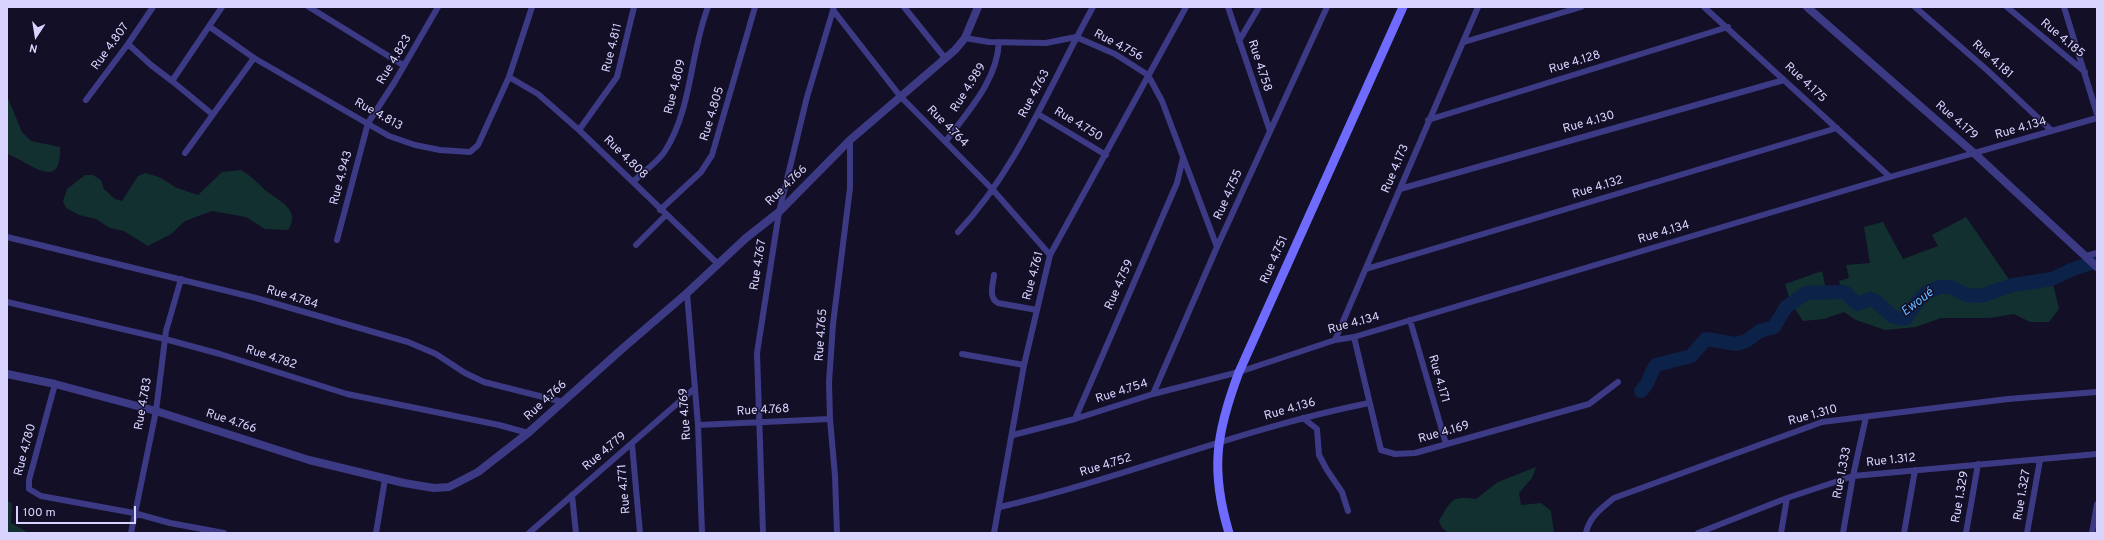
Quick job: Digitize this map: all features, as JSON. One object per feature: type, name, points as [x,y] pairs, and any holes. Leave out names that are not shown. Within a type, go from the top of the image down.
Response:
[{"type":"main road","name":"Rue 4.751","points":[[1230,533],[1220,504],[1217,458],[1218,442],[1226,405],[1239,372],[1403,7]]},
{"type":"street","name":"Rue 4.807","points":[[86,100],[128,44],[153,7]]},
{"type":"street","points":[[172,81],[210,27],[222,7]]},
{"type":"street","points":[[309,7],[404,65]]},
{"type":"street","name":"Rue 4.823","points":[[368,123],[438,7]]},
{"type":"street","name":"Rue 4.813","points":[[210,27],[254,58],[389,136],[415,145],[440,150],[470,152],[478,145],[508,77],[532,7]]},
{"type":"street","name":"Rue 4.811","points":[[579,130],[617,77],[634,7]]},
{"type":"street","name":"Rue 4.809","points":[[634,181],[665,152],[681,115],[701,30],[708,7]]},
{"type":"street","name":"Rue 4.805","points":[[660,210],[700,172],[712,155],[755,7]]},
{"type":"street","points":[[904,7],[945,58]]},
{"type":"street","name":"Rue 4.766","points":[[7,374],[55,384],[156,411],[309,460],[385,479],[434,488],[449,487],[478,472],[528,434],[562,402],[688,293],[746,238],[779,212],[850,140],[945,58],[964,38],[978,7]]},
{"type":"street","name":"Rue 4.763","points":[[958,232],[993,190],[1038,114],[1076,37],[1093,7]]},
{"type":"street","name":"Rue 4.761","points":[[994,533],[1013,435],[1024,365],[1050,255],[1186,7]]},
{"type":"street","name":"Rue 4.758","points":[[1228,7],[1270,131]]},
{"type":"street","points":[[1240,41],[1258,7]]},
{"type":"street","name":"Rue 4.755","points":[[1153,394],[1217,247],[1327,7]]},
{"type":"street","name":"Rue 4.173","points":[[1335,340],[1400,190],[1428,120],[1464,42],[1478,7]]},
{"type":"street","points":[[1464,42],[1581,7]]},
{"type":"street","name":"Rue 4.175","points":[[1704,7],[1728,27],[1890,177]]},
{"type":"street","name":"Rue 4.179","points":[[1807,7],[1975,154],[2097,267]]},
{"type":"street","name":"Rue 4.181","points":[[1915,7],[1987,70],[2052,131]]},
{"type":"street","name":"Rue 4.185","points":[[2007,7],[2085,72]]},
{"type":"street","points":[[2064,7],[2097,114]]},
{"type":"street","name":"Rue 4.764","points":[[833,9],[900,96],[993,190],[1050,255]]},
{"type":"street","name":"Rue 4.767","points":[[763,533],[758,423],[757,353],[779,212],[807,97],[833,9]]},
{"type":"street","name":"Rue 4.128","points":[[1428,120],[1728,27]]},
{"type":"street","name":"Rue 4.756","points":[[964,38],[999,42],[1046,43],[1076,37],[1115,54],[1148,75],[1162,101],[1217,247]]},
{"type":"street","name":"Rue 4.989","points":[[946,141],[978,98],[991,75],[998,58],[999,42]]},
{"type":"street","points":[[128,44],[151,65],[212,114]]},
{"type":"street","points":[[185,153],[254,58]]},
{"type":"street","name":"Rue 4.808","points":[[508,77],[538,94],[579,130],[634,181],[660,210],[718,264]]},
{"type":"street","name":"Rue 4.130","points":[[1400,190],[1784,80]]},
{"type":"street","name":"Rue 4.750","points":[[1038,114],[1106,155]]},
{"type":"street","name":"Rue 4.134","points":[[1239,372],[1335,340],[1354,337],[1890,177],[2097,118]]},
{"type":"street","name":"Rue 4.943","points":[[337,240],[368,123]]},
{"type":"street","name":"Rue 4.132","points":[[1366,268],[1837,128]]},
{"type":"street","name":"Rue 4.765","points":[[837,533],[835,476],[830,419],[833,324],[850,188],[850,140]]},
{"type":"street","name":"Rue 4.759","points":[[1075,419],[1176,183],[1183,158]]},
{"type":"street","points":[[636,245],[666,214]]},
{"type":"street","name":"Rue 4.784","points":[[7,237],[256,298],[408,342],[436,354],[465,373],[484,382],[562,402]]},
{"type":"street","points":[[2086,256],[2097,253]]},
{"type":"street","points":[[994,275],[991,296],[993,300],[998,303],[1037,310]]},
{"type":"street","name":"Rue 4.783","points":[[131,533],[156,411],[165,339],[181,279]]},
{"type":"street","name":"Rue 4.769","points":[[688,293],[698,425],[702,533]]},
{"type":"street","name":"Rue 4.782","points":[[7,302],[165,339],[220,354],[347,394],[499,425],[528,434]]},
{"type":"street","name":"Rue 4.171","points":[[1410,320],[1446,444]]},
{"type":"street","name":"Rue 4.169","points":[[1354,337],[1381,450],[1395,454],[1415,453],[1589,404],[1618,382]]},
{"type":"street","points":[[962,354],[1024,365]]},
{"type":"street","name":"Rue 4.754","points":[[1013,435],[1075,419],[1153,394],[1239,372]]},
{"type":"street","name":"Rue 4.780","points":[[55,384],[29,480],[29,489],[41,496],[134,513],[170,523],[224,533]]},
{"type":"street","name":"Rue 4.779","points":[[529,533],[695,388]]},
{"type":"street","name":"Rue 1.310","points":[[1586,533],[1588,526],[1596,512],[1614,498],[1806,427],[1838,419],[1866,417],[2008,399],[2097,392]]},
{"type":"street","name":"Rue 4.136","points":[[1218,442],[1324,412],[1369,403]]},
{"type":"street","name":"Rue 1.333","points":[[1843,533],[1853,476],[1866,417]]},
{"type":"street","points":[[1303,418],[1317,429],[1319,455],[1342,492],[1348,511]]},
{"type":"street","name":"Rue 4.768","points":[[698,425],[830,419]]},
{"type":"street","name":"Rue 4.752","points":[[1000,507],[1112,476],[1218,442]]},
{"type":"street","name":"Rue 4.771","points":[[632,444],[640,533]]},
{"type":"street","name":"Rue 1.312","points":[[1698,533],[1787,498],[1853,476],[2097,454]]},
{"type":"street","name":"Rue 1.327","points":[[2027,533],[2040,460]]},
{"type":"street","name":"Rue 1.329","points":[[1966,533],[1978,464]]},
{"type":"street","points":[[1904,533],[1915,470]]},
{"type":"street","points":[[376,533],[385,479]]},
{"type":"street","points":[[572,495],[576,533]]},
{"type":"street","points":[[1781,533],[1787,498]]},
{"type":"street","points":[[2092,533],[2097,504]]},
{"type":"green space","points":[[7,96],[22,132],[31,141],[60,147],[59,161],[55,169],[49,172],[42,171],[7,154]]},
{"type":"green space","points":[[241,170],[287,206],[292,216],[292,223],[288,230],[265,229],[246,217],[212,211],[185,221],[171,234],[148,246],[124,231],[110,228],[96,219],[79,215],[66,208],[63,201],[67,189],[85,175],[93,175],[101,180],[104,189],[115,199],[122,201],[138,176],[145,173],[159,177],[177,188],[198,195],[222,172]]},
{"type":"green space","points":[[1966,217],[2013,285],[2052,279],[2059,309],[2049,322],[2030,322],[2014,314],[1989,318],[1941,318],[1916,327],[1885,330],[1856,320],[1844,312],[1824,319],[1803,321],[1791,303],[1785,284],[1822,271],[1827,294],[1842,292],[1839,281],[1849,278],[1846,265],[1870,263],[1864,227],[1883,222],[1903,259],[1938,246],[1932,235]]},
{"type":"green space","points":[[1536,467],[1532,478],[1519,493],[1521,505],[1541,503],[1551,511],[1554,533],[1449,533],[1442,528],[1439,521],[1450,504],[1456,499],[1476,499],[1498,482]]},
{"type":"green space","points":[[7,501],[12,503],[11,523],[29,533],[7,533]]},
{"type":"waterway","name":"Ewoué","points":[[1641,391],[1646,385],[1656,365],[1691,356],[1706,339],[1736,344],[1746,341],[1760,331],[1774,327],[1786,307],[1806,293],[1843,292],[1857,304],[1870,299],[1874,300],[1892,316],[1902,319],[1906,318],[1918,301],[1927,292],[1940,287],[1951,287],[1966,295],[1980,296],[2013,285],[2052,279],[2071,270],[2097,261]]}]
